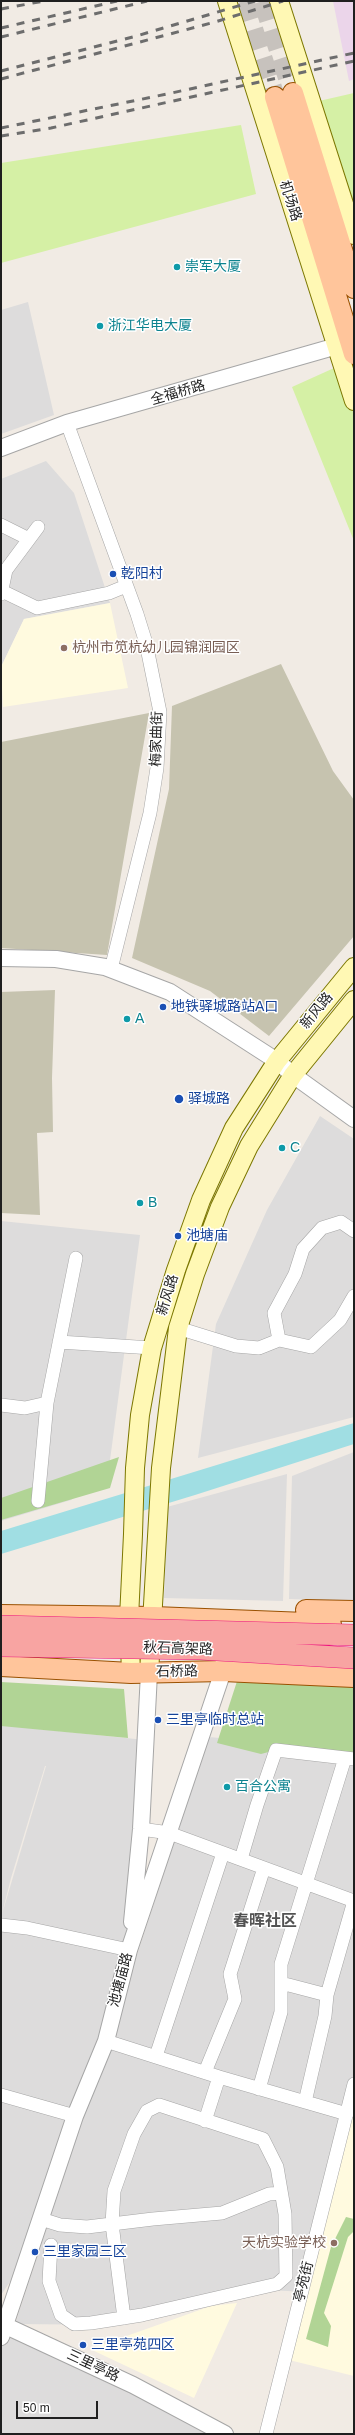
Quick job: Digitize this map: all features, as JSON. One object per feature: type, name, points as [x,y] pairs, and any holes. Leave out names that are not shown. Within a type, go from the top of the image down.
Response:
[{"type":"highway","name":"秋石高架路","points":[[1,1626],[354,1635]]},
{"type":"highway","name":"秋石高架路","points":[[1,1646],[200,1650],[354,1658]]},
{"type":"main road","name":"机场路","points":[[227,1],[348,344]]},
{"type":"main road","points":[[279,1],[354,235]]},
{"type":"main road","name":"机场路","points":[[354,288],[284,95],[348,344],[354,401]]},
{"type":"main road","name":"新风路","points":[[140,1673],[130,1612],[134,1484],[140,1415],[152,1348],[201,1200],[234,1128],[277,1060],[354,968]]},
{"type":"main road","name":"新风路","points":[[140,1673],[154,1611],[161,1476],[167,1403],[178,1328],[195,1274],[220,1207],[249,1146],[292,1075],[354,1000]]},
{"type":"main road","points":[[1,1605],[130,1612]]},
{"type":"main road","points":[[1,1615],[154,1611],[354,1611]]},
{"type":"main road","points":[[154,1611],[226,1620],[354,1625]]},
{"type":"main road","name":"石桥路","points":[[1,1666],[140,1673],[224,1671],[354,1677]]},
{"type":"street","name":"全福桥路","points":[[1,448],[67,423],[348,344]]},
{"type":"street","name":"梅家曲街","points":[[67,423],[146,643],[160,712],[159,738],[150,813],[111,969]]},
{"type":"street","points":[[1,525],[29,539]]},
{"type":"street","points":[[38,527],[6,570],[1,593],[37,608],[109,593],[126,586]]},
{"type":"street","points":[[1,958],[56,960],[111,969],[170,992],[277,1060],[292,1075],[354,1119]]},
{"type":"street","points":[[279,1340],[274,1313],[290,1286],[303,1249],[322,1228],[341,1222],[354,1231]]},
{"type":"street","points":[[38,1502],[47,1403],[76,1258]]},
{"type":"street","points":[[178,1328],[236,1346],[259,1348],[279,1340],[311,1347],[340,1320],[354,1296]]},
{"type":"street","points":[[59,1342],[152,1348]]},
{"type":"street","points":[[1,1405],[25,1408],[47,1403]]},
{"type":"street","name":"池塘庙路","points":[[3,2329],[75,2116],[106,2041],[129,1950],[224,1671],[226,1620]]},
{"type":"street","points":[[1,1925],[27,1928],[129,1950],[141,1829],[140,1673]]},
{"type":"street","points":[[241,1859],[257,1805],[276,1750],[349,1758],[306,1883],[282,1964],[281,2012],[260,2088]]},
{"type":"street","points":[[141,1829],[169,1833],[354,1901],[327,1995],[325,2016],[305,2102]]},
{"type":"street","points":[[156,2056],[223,1853]]},
{"type":"street","points":[[205,2072],[235,1999],[230,1974],[264,1868]]},
{"type":"street","points":[[281,1983],[327,1995]]},
{"type":"street","points":[[106,2041],[219,2077],[347,2114]]},
{"type":"street","points":[[205,2121],[219,2077]]},
{"type":"street","name":"亭苑街","points":[[266,2434],[354,2084]]},
{"type":"street","points":[[1,2094],[75,2116]]},
{"type":"street","points":[[51,2245],[49,2281],[61,2315],[74,2324],[124,2318],[277,2284],[286,2276],[285,2214],[277,2167],[263,2139],[159,2105],[147,2111],[134,2134],[114,2191],[112,2224],[124,2318]]},
{"type":"street","points":[[41,2218],[60,2225],[87,2227],[222,2213],[270,2194],[281,2193]]},
{"type":"street","name":"三里亭路","points":[[3,2329],[134,2385],[225,2434]]},
{"type":"shaded area","points":[[333,1],[354,1],[354,79],[349,81]]},
{"type":"shaded area","points":[[28,302],[54,415],[1,434],[1,310]]},
{"type":"shaded area","points":[[46,461],[74,493],[110,603],[24,619],[1,667],[1,479]]},
{"type":"shaded area","name":"杭州市笕杭幼儿园锦润园区","points":[[110,603],[128,688],[3,707],[1,667],[24,619]]},
{"type":"shaded area","points":[[281,664],[333,771],[354,800],[354,936],[269,1036],[210,991],[132,958],[169,789],[172,706]]},
{"type":"shaded area","points":[[149,713],[107,955],[1,948],[1,742]]},
{"type":"shaded area","points":[[55,990],[52,1078],[53,1132],[37,1133],[40,1215],[1,1213],[1,992]]},
{"type":"shaded area","points":[[320,1116],[354,1139],[354,1417],[198,1458],[216,1324],[267,1210]]},
{"type":"shaded area","points":[[1,1221],[140,1235],[108,1475],[71,1500],[1,1521]]},
{"type":"shaded area","points":[[354,1452],[354,1601],[289,1599],[292,1476]]},
{"type":"shaded area","points":[[287,1474],[283,1601],[164,1598],[167,1507]]},
{"type":"shaded area","points":[[1,1725],[145,1740],[129,1950],[31,2251],[1,2295]],"holes":[[[46,1766],[2,1914],[11,1878]]]},
{"type":"shaded area","points":[[209,1737],[354,1751],[354,2117],[310,2292],[265,2290],[122,2325],[15,2324]]},
{"type":"shaded area","name":"天杭实验学校","points":[[354,2084],[354,2376],[285,2359]]},
{"type":"shaded area","points":[[237,2303],[194,2398],[90,2349],[211,2306]]},
{"type":"shaded area","points":[[6,2331],[214,2434],[1,2434],[1,2342]]},
{"type":"green space","points":[[354,93],[354,230],[319,101]]},
{"type":"green space","points":[[241,125],[256,194],[1,263],[1,163]]},
{"type":"green space","points":[[354,359],[354,541],[292,387]]},
{"type":"green space","points":[[119,1457],[110,1488],[1,1520],[1,1498]]},
{"type":"green space","points":[[240,1672],[354,1677],[354,1759],[276,1750],[261,1754],[217,1743]]},
{"type":"green space","points":[[1,1682],[124,1689],[128,1738],[1,1726]]},
{"type":"green space","points":[[346,2217],[354,2219],[354,2231],[348,2237],[324,2313],[331,2326],[328,2347],[306,2339],[331,2247]]},
{"type":"water","points":[[354,1423],[354,1444],[195,1495],[1,1554],[1,1531]]},
{"type":"tunnel","points":[[244,1],[275,97]]},
{"type":"tunnel","points":[[263,1],[293,93]]},
{"type":"railway","points":[[1,9],[44,1]]},
{"type":"railway","points":[[1,28],[117,1]]},
{"type":"railway","points":[[1,37],[147,1]]},
{"type":"railway","points":[[1,71],[133,37],[255,1]]},
{"type":"railway","points":[[1,79],[215,22],[283,1]]},
{"type":"railway","points":[[1,128],[167,94],[354,53]]},
{"type":"railway","points":[[1,136],[51,128],[354,61]]},
{"type":"place","name":"崇军大厦","points":[[177,267]]},
{"type":"place","name":"浙江华电大厦","points":[[100,326]]},
{"type":"place","name":"乾阳村","points":[[113,574]]},
{"type":"place","name":"杭州市笕杭幼儿园锦润园区","points":[[64,648]]},
{"type":"place","name":"地铁驿城路站A口","points":[[163,1007]]},
{"type":"place","name":"A","points":[[127,1019]]},
{"type":"place","name":"驿城路","points":[[179,1099]]},
{"type":"place","name":"C","points":[[282,1148]]},
{"type":"place","name":"B","points":[[140,1203]]},
{"type":"place","name":"池塘庙","points":[[178,1236]]},
{"type":"place","name":"三里亭临时总站","points":[[158,1720]]},
{"type":"place","name":"百合公寓","points":[[227,1787]]},
{"type":"place","name":"天杭实验学校","points":[[334,2243]]},
{"type":"place","name":"三里家园三区","points":[[35,2252]]},
{"type":"place","name":"三里亭苑四区","points":[[83,2345]]},
{"type":"district","name":"春晖社区","points":[[265,1922]]}]
